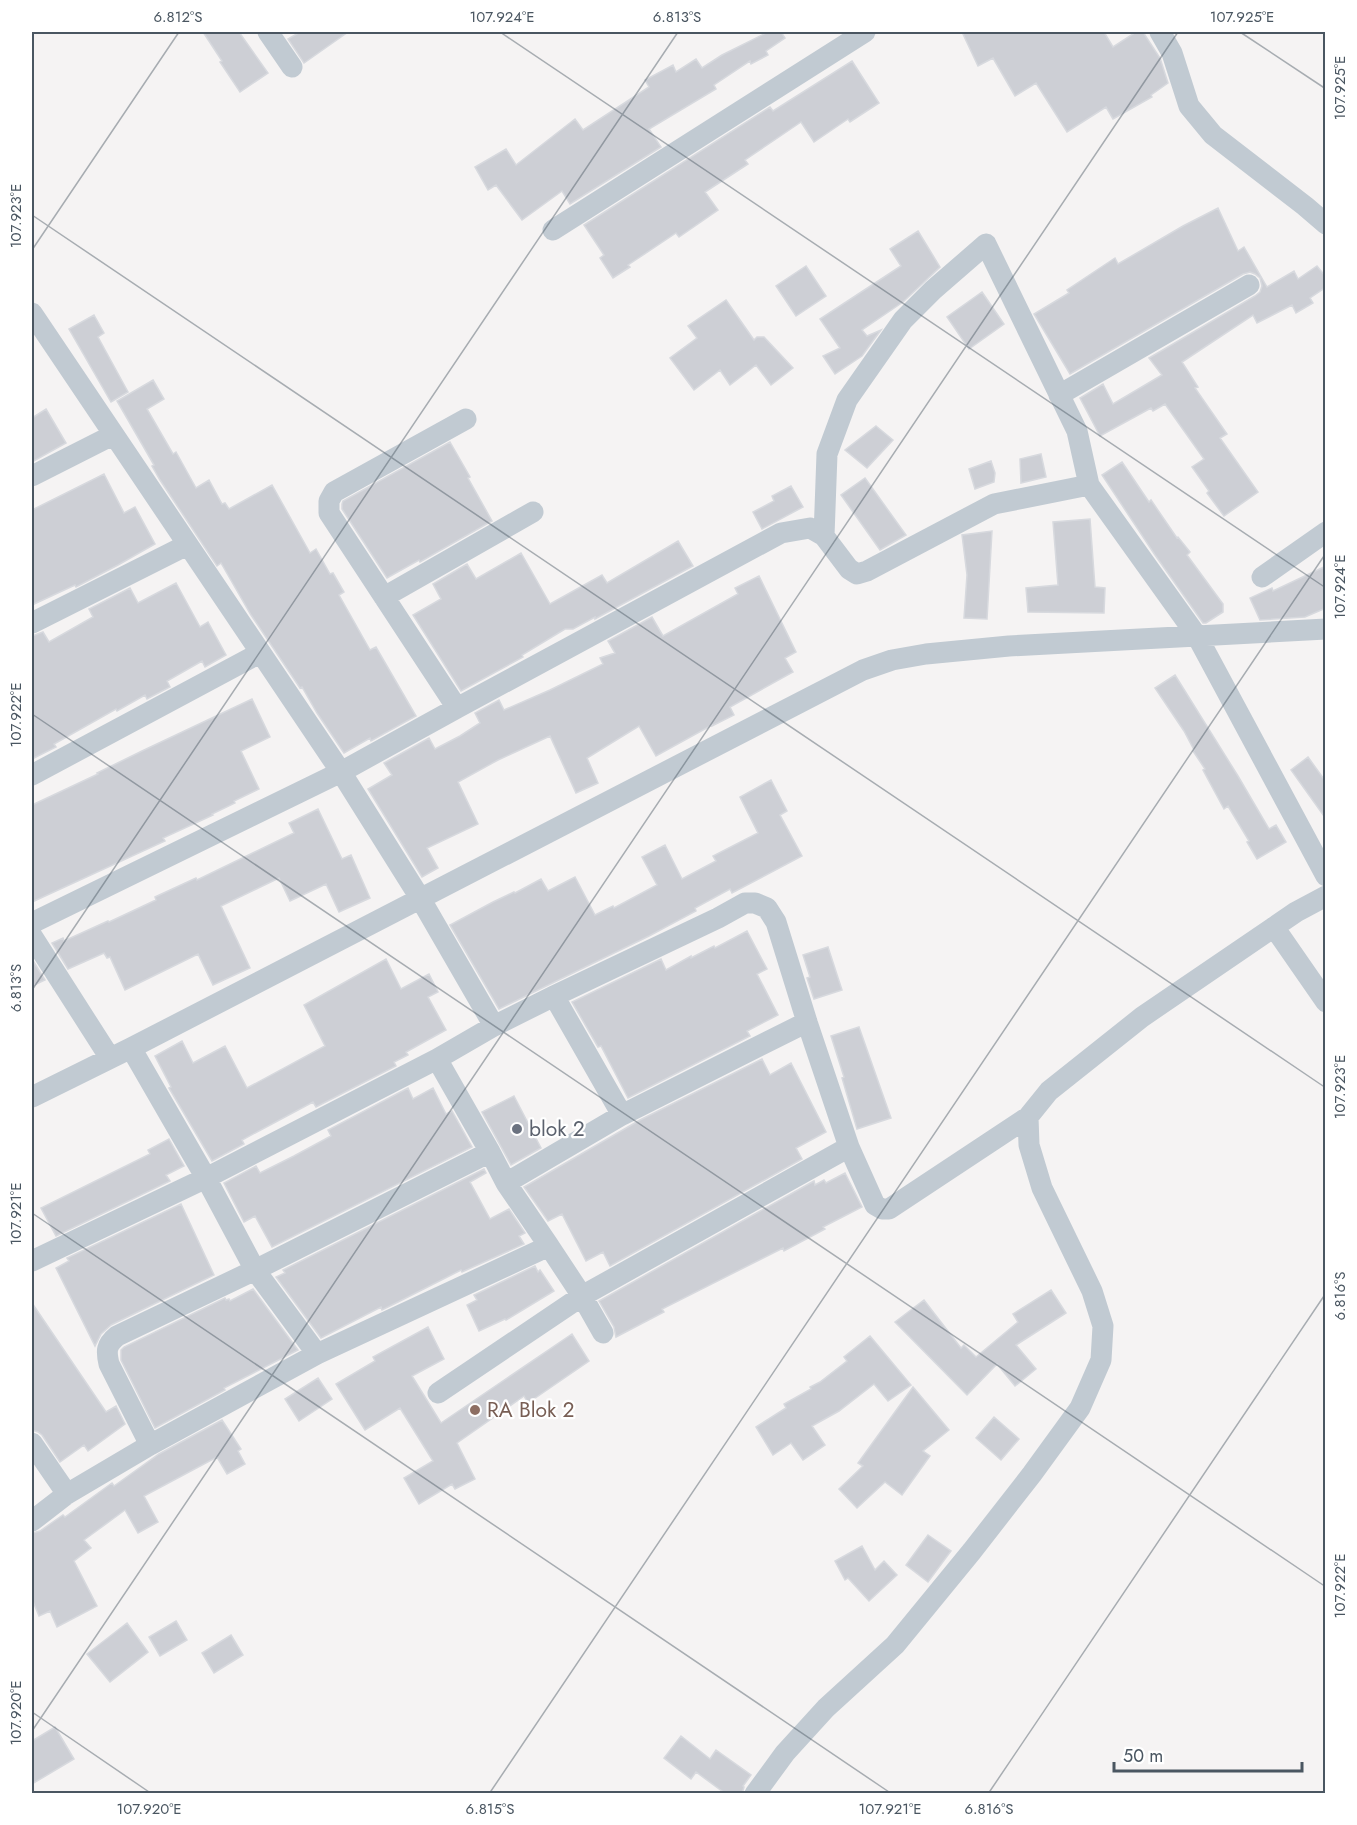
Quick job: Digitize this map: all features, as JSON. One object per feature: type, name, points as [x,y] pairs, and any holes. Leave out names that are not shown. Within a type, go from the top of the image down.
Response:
[{"type":"street","points":[[268,32],[292,67]]},
{"type":"street","points":[[553,230],[864,32]]},
{"type":"street","points":[[1160,32],[1172,53],[1189,106],[1212,135],[1305,206],[1326,225]]},
{"type":"street","points":[[825,536],[827,454],[847,400],[903,320],[933,290],[986,244],[1077,431],[1089,486],[1197,636],[1326,876]]},
{"type":"street","points":[[1059,395],[1249,285]]},
{"type":"street","points":[[32,313],[341,772],[420,898],[494,1026]]},
{"type":"street","points":[[457,708],[329,513],[329,501],[334,492],[466,419]]},
{"type":"street","points":[[32,476],[113,435]]},
{"type":"street","points":[[32,923],[341,772],[781,533],[810,528],[825,536],[849,569],[857,574],[867,571],[994,504],[1089,486]]},
{"type":"street","points":[[384,597],[533,512]]},
{"type":"street","points":[[1262,577],[1326,532]]},
{"type":"street","points":[[32,623],[187,545]]},
{"type":"street","points":[[32,1097],[863,670],[892,660],[926,654],[1009,646],[1326,629]]},
{"type":"street","points":[[32,775],[260,653]]},
{"type":"street","points":[[32,1261],[206,1178],[437,1059],[494,1026],[745,903],[755,903],[767,908],[776,922],[849,1147],[875,1205],[882,1209],[889,1209],[1028,1117],[1049,1091],[1142,1017],[1296,912],[1326,896]]},
{"type":"street","points":[[1274,927],[1326,1002]]},
{"type":"street","points":[[32,936],[110,1058]]},
{"type":"street","points":[[554,996],[622,1115]]},
{"type":"street","points":[[506,1183],[622,1115],[807,1022]]},
{"type":"street","points":[[131,1048],[206,1178],[255,1270],[317,1354]]},
{"type":"street","points":[[437,1059],[506,1183],[582,1296],[603,1333]]},
{"type":"street","points":[[755,1794],[785,1753],[826,1708],[895,1645],[972,1551],[1080,1408],[1101,1360],[1103,1326],[1092,1291],[1042,1188],[1029,1145],[1028,1117]]},
{"type":"street","points":[[438,1393],[582,1296],[849,1147]]},
{"type":"street","points":[[150,1445],[109,1364],[106,1352],[108,1344],[117,1336],[255,1270],[490,1152]]},
{"type":"street","points":[[32,1521],[67,1494],[150,1445],[317,1354],[549,1246]]},
{"type":"street","points":[[32,1443],[67,1494]]},
{"type":"building","points":[[203,32],[239,32],[268,73],[240,92]]},
{"type":"building","points":[[300,32],[348,32],[304,63],[288,39]]},
{"type":"building","points":[[768,32],[781,32],[785,38],[766,51],[768,55],[751,64],[750,61],[714,85],[716,89],[649,129],[661,147],[570,204],[562,191],[522,220],[496,185],[488,190],[475,167],[506,149],[516,165],[575,119],[583,130],[649,87],[645,80],[673,65],[676,72],[696,59],[702,68],[722,55]]},
{"type":"building","points":[[962,32],[1104,32],[1113,47],[1136,32],[1143,32],[1160,58],[1168,83],[1151,95],[1152,97],[1113,119],[1106,107],[1067,132],[1036,83],[1015,96],[993,58],[978,66]]},
{"type":"building","points":[[852,61],[879,103],[850,122],[848,119],[814,142],[801,122],[745,160],[748,164],[705,192],[718,210],[679,237],[676,233],[628,265],[630,267],[613,278],[600,258],[604,255],[584,225],[770,107],[773,111]]},
{"type":"building","points":[[1218,208],[1238,251],[1244,247],[1267,287],[1294,271],[1298,279],[1317,266],[1326,277],[1326,287],[1310,298],[1313,303],[1296,313],[1292,305],[1257,323],[1253,315],[1182,362],[1198,387],[1195,388],[1227,434],[1220,438],[1258,492],[1224,516],[1192,467],[1204,459],[1165,404],[1153,411],[1151,408],[1100,436],[1080,398],[1103,384],[1113,404],[1162,375],[1149,358],[1255,296],[1260,292],[1262,286],[1260,278],[1250,272],[1243,274],[1070,374],[1034,314],[1069,293],[1067,290],[1115,258],[1118,264]]},
{"type":"building","points":[[918,231],[940,267],[903,302],[862,330],[867,336],[881,330],[862,356],[835,374],[823,356],[840,348],[820,319],[901,266],[890,249]]},
{"type":"building","points":[[806,266],[826,296],[796,316],[776,286]]},
{"type":"building","points":[[982,292],[1004,324],[969,349],[947,317]]},
{"type":"building","points":[[726,300],[754,340],[757,337],[764,337],[793,368],[771,385],[756,365],[730,385],[720,370],[694,390],[670,358],[697,338],[688,326]]},
{"type":"building","points":[[94,315],[104,333],[98,337],[128,392],[111,402],[69,329]]},
{"type":"building","points":[[153,380],[164,399],[147,409],[173,454],[176,452],[196,488],[209,480],[222,504],[225,503],[229,509],[272,485],[310,553],[316,549],[330,574],[333,573],[344,592],[339,595],[370,650],[376,647],[416,716],[344,753],[302,687],[300,688],[251,615],[221,563],[217,566],[160,480],[152,466],[154,465],[117,401]]},
{"type":"building","points":[[46,409],[66,443],[32,462],[32,418]]},
{"type":"building","points":[[876,426],[893,440],[867,468],[845,450]]},
{"type":"building","points":[[450,442],[492,521],[387,578],[342,509],[343,501]]},
{"type":"building","points":[[1041,454],[1046,477],[1021,483],[1020,459]]},
{"type":"building","points":[[991,461],[995,473],[994,482],[975,489],[969,469]]},
{"type":"building","points":[[1122,462],[1149,502],[1151,500],[1177,538],[1190,552],[1187,555],[1223,604],[1223,612],[1206,623],[1203,623],[1155,555],[1102,475]]},
{"type":"building","points":[[104,474],[124,513],[135,507],[155,544],[76,587],[75,585],[32,605],[32,510]]},
{"type":"building","points":[[865,478],[906,535],[880,550],[841,495]]},
{"type":"building","points":[[791,486],[803,507],[762,529],[753,512],[774,501],[772,496]]},
{"type":"building","points":[[1090,519],[1095,587],[1105,588],[1104,613],[1028,612],[1026,588],[1058,585],[1053,522]]},
{"type":"building","points":[[992,531],[987,619],[964,618],[967,575],[962,535]]},
{"type":"building","points":[[678,541],[693,566],[595,619],[595,617],[573,629],[565,629],[522,655],[523,657],[461,691],[413,615],[441,599],[433,584],[467,564],[476,579],[521,553],[550,604],[602,575],[607,583]]},
{"type":"building","points":[[1326,566],[1326,608],[1305,617],[1260,620],[1250,598],[1272,588],[1273,591]]},
{"type":"building","points":[[759,576],[796,652],[785,658],[793,672],[730,707],[734,715],[656,756],[639,726],[587,758],[598,783],[576,793],[550,736],[458,782],[478,824],[427,848],[438,868],[422,877],[368,789],[392,775],[384,763],[429,738],[435,749],[460,736],[480,723],[475,713],[499,700],[504,710],[603,664],[600,658],[615,653],[608,641],[652,617],[663,636],[738,594],[735,588]]},
{"type":"building","points":[[176,583],[200,627],[208,622],[226,655],[205,667],[202,661],[167,681],[170,687],[147,699],[145,695],[117,711],[116,709],[54,744],[56,747],[32,759],[32,636],[43,632],[49,642],[93,617],[89,609],[130,588],[138,603]]},
{"type":"building","points":[[1175,675],[1269,829],[1276,825],[1286,842],[1257,859],[1228,806],[1224,809],[1184,731],[1155,688]]},
{"type":"building","points":[[252,699],[270,737],[241,751],[259,789],[234,801],[235,803],[213,815],[163,838],[165,841],[32,902],[32,805]]},
{"type":"building","points":[[1308,757],[1326,782],[1326,819],[1291,770]]},
{"type":"building","points":[[771,780],[787,811],[780,815],[802,856],[732,893],[730,889],[695,908],[696,911],[649,936],[499,1009],[450,925],[541,879],[548,891],[575,877],[595,915],[613,906],[614,908],[657,885],[642,857],[665,845],[682,879],[716,861],[713,856],[758,833],[740,797]]},
{"type":"building","points":[[318,809],[342,859],[351,855],[370,898],[339,912],[326,884],[290,901],[279,878],[221,906],[250,968],[213,985],[198,954],[125,990],[110,957],[107,958],[104,953],[68,969],[52,943],[63,938],[64,941],[109,922],[156,900],[155,897],[196,878],[197,880],[294,833],[289,823]]},
{"type":"building","points":[[747,931],[767,969],[757,974],[778,1015],[747,1031],[750,1036],[628,1098],[601,1046],[598,1047],[572,1002],[661,959],[666,970]]},
{"type":"building","points":[[828,947],[842,990],[814,999],[803,955]]},
{"type":"building","points":[[32,959],[45,980],[32,986]]},
{"type":"building","points":[[386,959],[401,989],[429,974],[438,992],[428,997],[446,1030],[406,1052],[408,1055],[394,1062],[396,1066],[316,1107],[313,1102],[242,1140],[244,1144],[212,1161],[169,1088],[171,1087],[155,1056],[182,1041],[193,1063],[225,1046],[247,1088],[325,1046],[304,1005]]},
{"type":"building","points":[[859,1027],[891,1118],[857,1129],[831,1036]]},
{"type":"building","points":[[762,1059],[770,1075],[791,1063],[826,1132],[796,1148],[802,1159],[610,1266],[603,1252],[586,1261],[562,1214],[548,1221],[524,1187],[640,1120]]},
{"type":"building","points":[[408,1088],[413,1099],[433,1088],[446,1114],[452,1111],[472,1147],[272,1247],[255,1216],[244,1222],[224,1183],[256,1166],[260,1173],[294,1156],[331,1136],[328,1130]]},
{"type":"building","points":[[514,1096],[541,1148],[511,1165],[482,1112]]},
{"type":"building","points":[[169,1139],[184,1166],[166,1175],[170,1181],[56,1236],[41,1208],[150,1154],[148,1150]]},
{"type":"building","points":[[484,1169],[486,1173],[470,1182],[490,1219],[509,1209],[525,1233],[519,1236],[524,1244],[462,1272],[461,1270],[382,1310],[381,1307],[321,1338],[276,1277],[285,1273],[283,1270]]},
{"type":"building","points":[[845,1173],[862,1207],[784,1251],[783,1248],[662,1309],[664,1312],[616,1337],[614,1327],[599,1301],[814,1181],[815,1185],[824,1180],[826,1183]]},
{"type":"building","points":[[181,1204],[214,1275],[111,1325],[101,1334],[95,1346],[56,1268],[69,1261],[67,1258]]},
{"type":"building","points":[[535,1266],[554,1291],[506,1320],[479,1331],[467,1305],[477,1300],[474,1295]]},
{"type":"building","points":[[253,1289],[298,1350],[224,1388],[225,1390],[155,1428],[121,1360],[121,1350],[225,1298],[230,1301]]},
{"type":"building","points":[[1051,1290],[1066,1313],[1016,1345],[1036,1369],[1015,1386],[997,1364],[967,1395],[895,1322],[924,1300],[961,1348],[964,1345],[976,1357],[1018,1322],[1013,1314]]},
{"type":"building","points":[[32,1303],[106,1412],[116,1406],[125,1424],[88,1451],[84,1445],[60,1462],[42,1435],[32,1430]]},
{"type":"building","points":[[428,1327],[444,1359],[412,1376],[441,1423],[572,1334],[589,1361],[528,1403],[524,1396],[457,1443],[475,1479],[455,1489],[452,1484],[419,1504],[404,1478],[433,1461],[400,1408],[365,1430],[336,1384],[375,1361],[373,1357]]},
{"type":"building","points":[[870,1336],[911,1385],[888,1401],[874,1384],[839,1411],[812,1426],[825,1445],[803,1460],[791,1443],[773,1455],[756,1427],[786,1408],[784,1404],[811,1389],[810,1387],[847,1361],[844,1357]]},
{"type":"building","points":[[318,1378],[332,1399],[299,1421],[285,1399]]},
{"type":"building","points":[[913,1387],[949,1430],[923,1451],[930,1456],[902,1495],[885,1482],[857,1508],[839,1489],[863,1466],[858,1463]]},
{"type":"building","points":[[994,1417],[1019,1439],[1001,1460],[976,1438]]},
{"type":"building","points":[[222,1420],[241,1449],[238,1451],[245,1464],[227,1474],[217,1457],[144,1496],[158,1522],[138,1533],[125,1510],[84,1540],[91,1548],[74,1561],[97,1606],[57,1627],[50,1611],[39,1616],[32,1599],[32,1533],[40,1531],[63,1515],[65,1517],[112,1483],[114,1486],[159,1454]]},
{"type":"building","points":[[928,1535],[951,1551],[928,1582],[906,1565]]},
{"type":"building","points":[[862,1546],[875,1570],[884,1561],[897,1575],[869,1601],[848,1578],[845,1580],[835,1561]]},
{"type":"building","points":[[176,1621],[187,1640],[160,1656],[149,1637]]},
{"type":"building","points":[[127,1623],[148,1652],[110,1682],[87,1654]]},
{"type":"building","points":[[231,1635],[243,1655],[214,1673],[202,1653]]},
{"type":"building","points":[[55,1727],[74,1759],[32,1784],[32,1741]]},
{"type":"building","points":[[681,1736],[710,1759],[716,1750],[751,1775],[743,1786],[742,1794],[726,1794],[696,1772],[691,1779],[664,1758]]},
{"type":"place","name":"blok 2","points":[[517,1129]]},
{"type":"place","name":"RA Blok 2","points":[[475,1410]]}]
